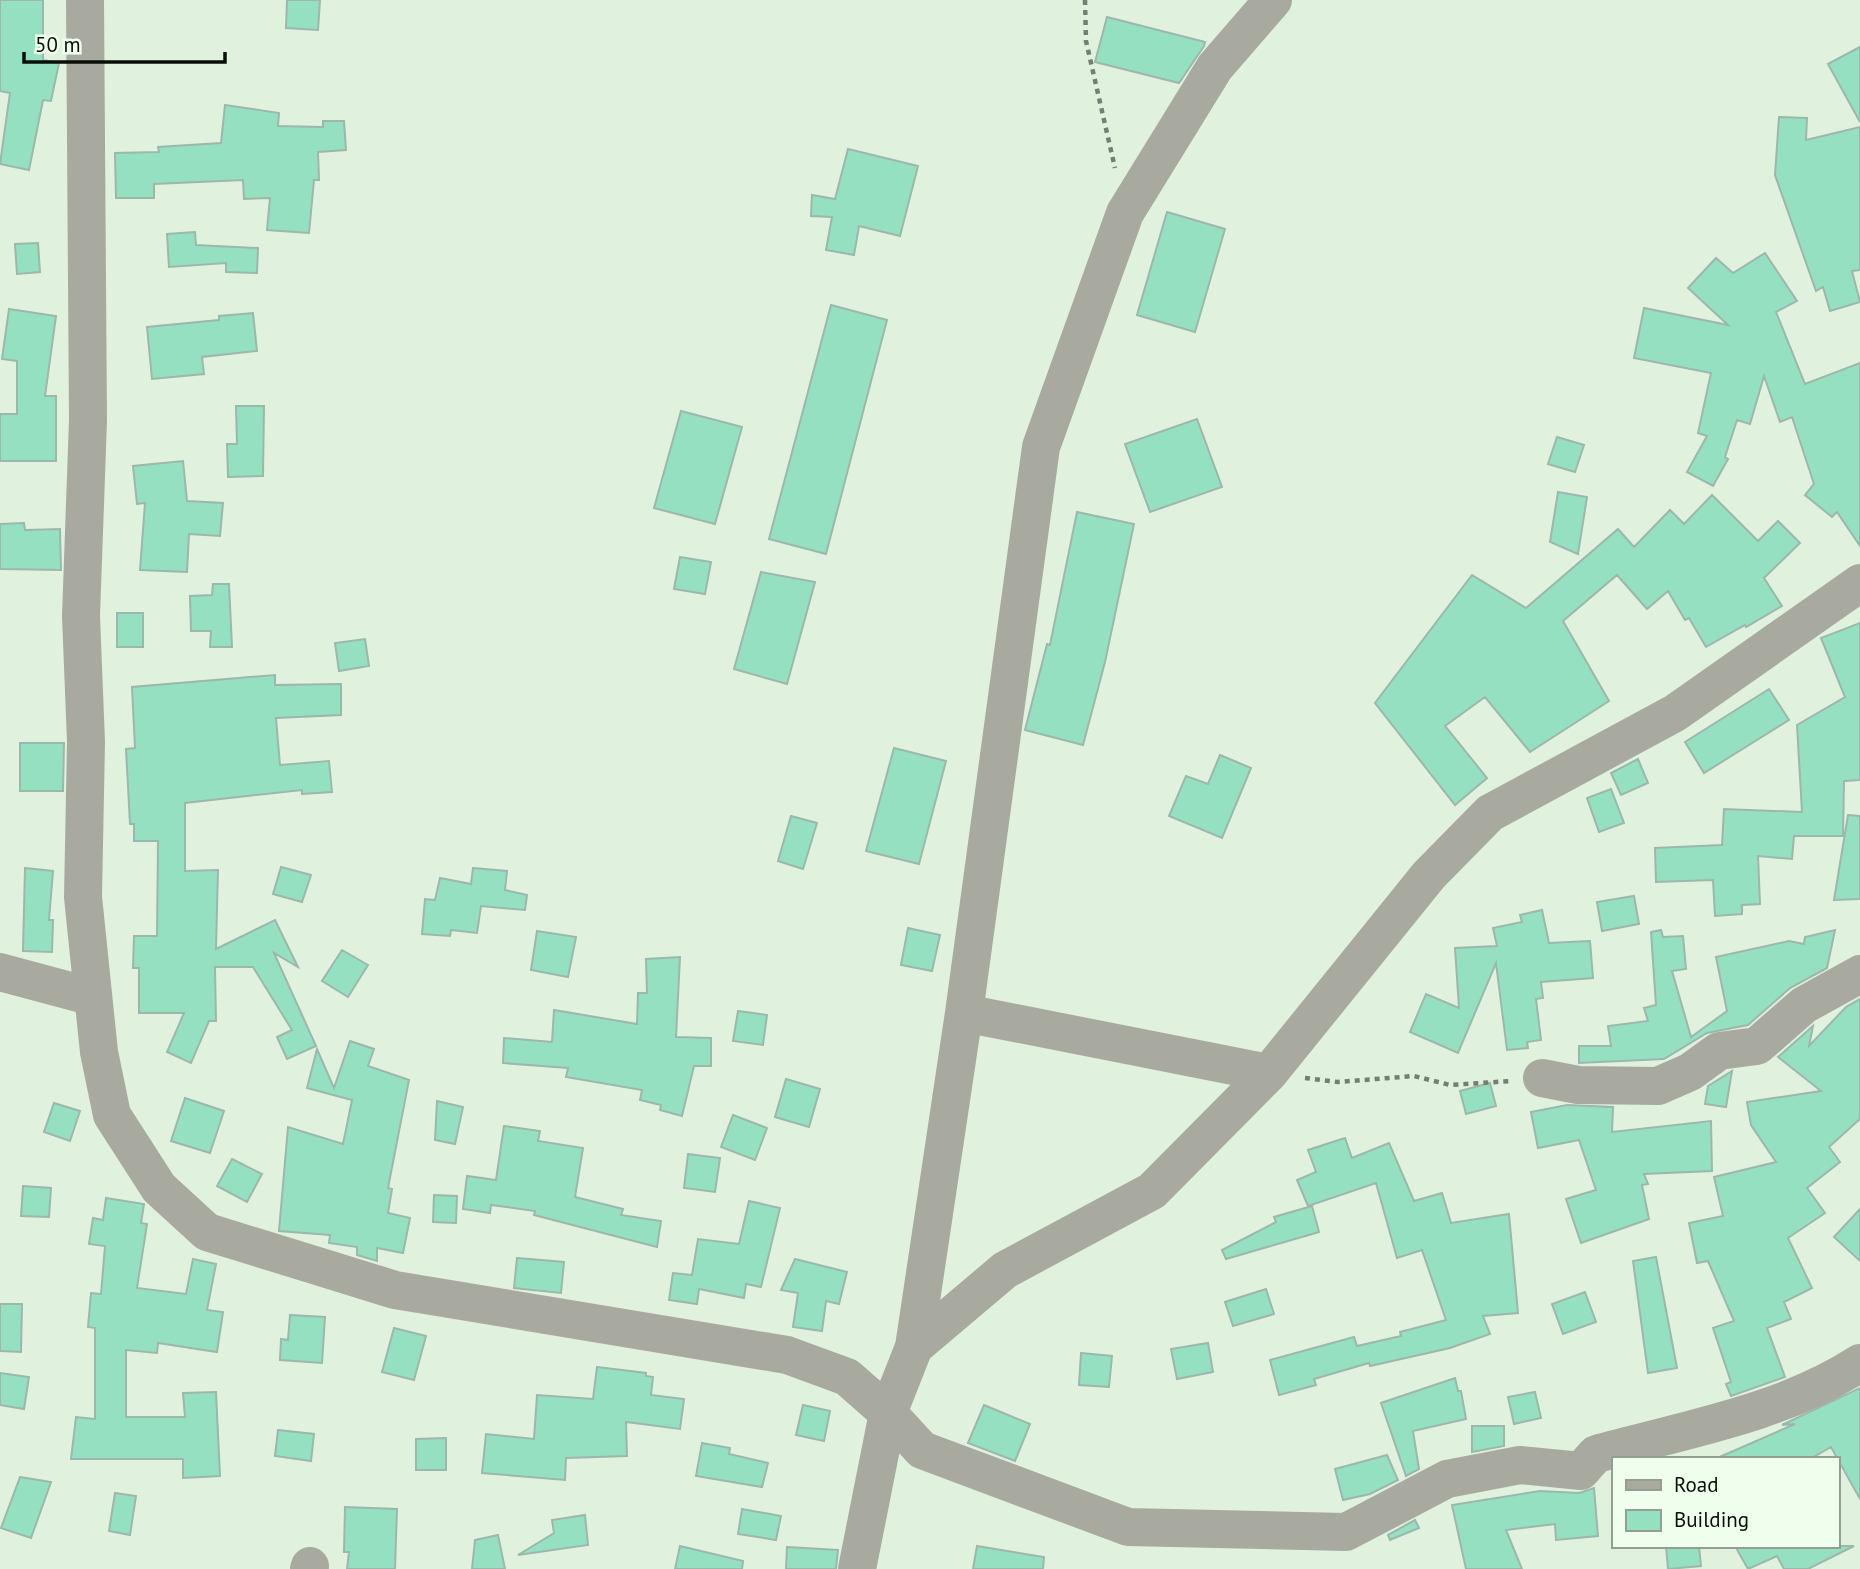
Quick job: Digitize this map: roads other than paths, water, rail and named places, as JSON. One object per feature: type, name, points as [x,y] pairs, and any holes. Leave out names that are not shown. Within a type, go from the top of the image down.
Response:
[{"type":"street","points":[[85,0],[88,420],[81,616],[86,742],[83,897],[93,998],[99,1052],[112,1115],[159,1188],[207,1232],[395,1290],[787,1355],[847,1377],[888,1413],[922,1450],[1128,1527],[1346,1532],[1447,1479],[1520,1465],[1581,1471],[1596,1454],[1739,1415],[1837,1378],[1860,1363]]},
{"type":"street","points":[[857,1569],[888,1413],[914,1347],[964,1013],[1041,447],[1125,213],[1215,67],[1273,0]]},
{"type":"street","points":[[914,1347],[1004,1270],[1152,1191],[1269,1073],[1429,875],[1490,813],[1675,713],[1860,583]]},
{"type":"street","points":[[0,972],[93,998]]},
{"type":"street","points":[[1542,1078],[1578,1085],[1658,1086],[1690,1072],[1720,1051],[1757,1046],[1804,1005],[1860,974]]},
{"type":"street","points":[[964,1013],[1269,1073]]}]
